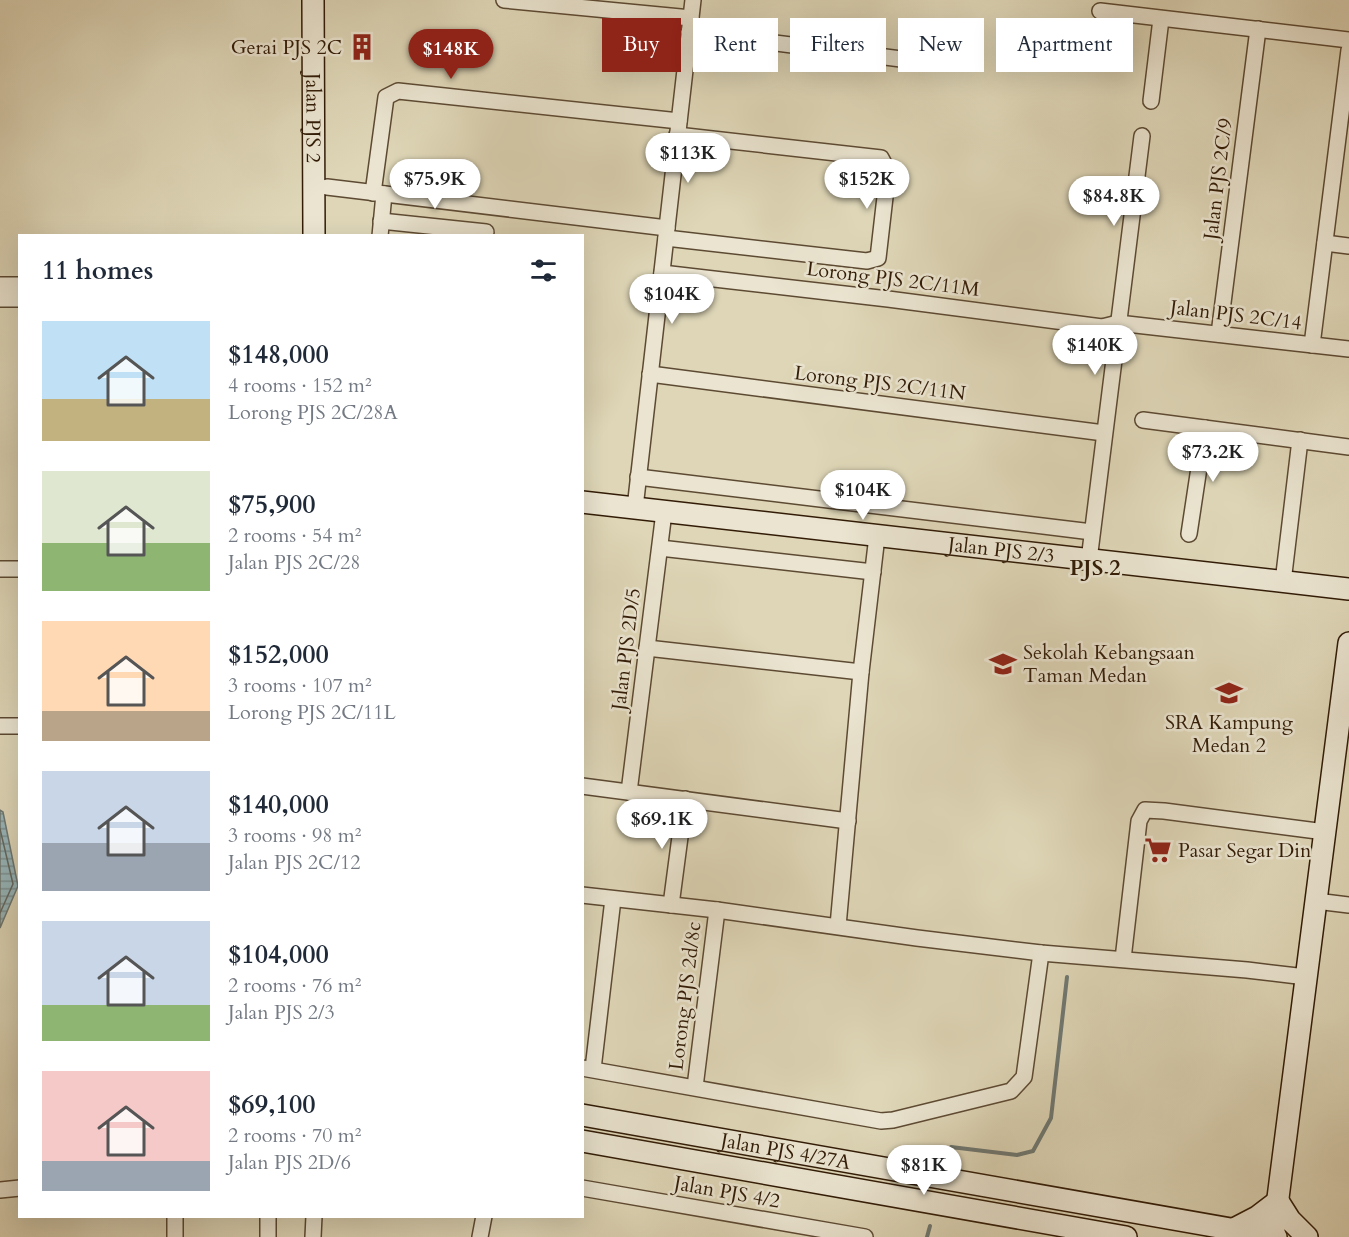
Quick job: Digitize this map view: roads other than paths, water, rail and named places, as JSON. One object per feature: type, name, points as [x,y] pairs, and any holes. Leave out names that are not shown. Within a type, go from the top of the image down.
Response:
[{"type":"main road","name":"Jalan PJS 2","points":[[313,0],[314,234]]},
{"type":"main road","name":"Jalan PJS 2","points":[[327,0],[327,234]]},
{"type":"main road","name":"Jalan PJS 2/3","points":[[584,502],[1349,589]]},
{"type":"main road","points":[[1275,1237],[1325,832],[1344,721],[1349,643]]},
{"type":"main road","name":"Jalan PJS 4/27A","points":[[584,1114],[1275,1237]]},
{"type":"main road","name":"Jalan PJS 4/27A","points":[[584,1141],[1126,1237]]},
{"type":"main road","points":[[806,1181],[820,1169],[818,1162],[809,1156]]},
{"type":"main road","points":[[869,1192],[861,1183],[859,1174],[863,1169],[874,1167]]},
{"type":"main road","points":[[1232,1230],[1257,1217],[1278,1201]]},
{"type":"main road","points":[[1278,1201],[1290,1220],[1307,1237]]},
{"type":"street","points":[[504,0],[690,25],[898,59]]},
{"type":"street","points":[[635,508],[693,0]]},
{"type":"street","points":[[1100,10],[1349,40]]},
{"type":"street","points":[[1151,101],[1161,19]]},
{"type":"street","name":"Jalan PJS 2C/9","points":[[1219,334],[1258,29]]},
{"type":"street","points":[[1312,345],[1325,243],[1343,147],[1349,50]]},
{"type":"street","points":[[327,187],[378,194],[489,207],[867,261],[878,258],[888,171],[881,158],[524,104],[398,91],[386,97],[378,194],[380,228],[486,234],[489,207]]},
{"type":"street","points":[[1089,560],[1142,136]]},
{"type":"street","points":[[1325,243],[1349,246]]},
{"type":"street","name":"Lorong PJS 2C/11M","points":[[662,273],[1102,327],[1118,323]]},
{"type":"street","points":[[0,285],[18,285]]},
{"type":"street","points":[[0,299],[18,299]]},
{"type":"street","name":"Jalan PJS 2C/14","points":[[1118,323],[1349,350]]},
{"type":"street","name":"Lorong PJS 2C/11N","points":[[650,374],[1104,433]]},
{"type":"street","points":[[1143,420],[1349,447]]},
{"type":"street","points":[[1190,534],[1205,428]]},
{"type":"street","points":[[1283,582],[1300,440]]},
{"type":"street","points":[[638,477],[1092,532]]},
{"type":"street","name":"Jalan PJS 2D/5","points":[[628,792],[664,512]]},
{"type":"street","points":[[838,926],[861,672],[877,536]]},
{"type":"street","points":[[660,548],[873,572]]},
{"type":"street","points":[[0,569],[18,569]]},
{"type":"street","points":[[647,648],[861,672]]},
{"type":"street","points":[[0,726],[18,726]]},
{"type":"street","points":[[584,786],[848,821]]},
{"type":"street","points":[[671,905],[685,800]]},
{"type":"street","points":[[1123,959],[1139,821],[1145,810],[1325,832]]},
{"type":"street","points":[[584,895],[717,910],[1041,953],[1306,977]]},
{"type":"street","points":[[613,899],[587,1069],[881,1121],[1011,1091],[1024,1077],[1041,953]]},
{"type":"street","points":[[1316,901],[1349,905]]},
{"type":"street","name":"Lorong PJS 2d/8c","points":[[695,1088],[717,910]]},
{"type":"street","points":[[0,1190],[18,1188]]},
{"type":"street","name":"Jalan PJS 4/2","points":[[584,1188],[786,1230],[866,1237]]},
{"type":"street","points":[[175,1218],[175,1237]]},
{"type":"street","points":[[268,1218],[268,1237]]},
{"type":"street","points":[[313,1237],[314,1218]]},
{"type":"street","points":[[480,1237],[484,1218]]},
{"type":"water","points":[[0,810],[3,812],[18,886],[0,928]]},
{"type":"waterway","points":[[951,1147],[1017,1155],[1033,1151],[1051,1118],[1067,977]]},
{"type":"waterway","points":[[927,1237],[930,1226]]},
{"type":"place","name":"Gerai PJS 2C","points":[[362,47]]},
{"type":"place","name":"Sekolah Kebangsaan Taman Medan","points":[[1003,664]]},
{"type":"place","name":"SRA Kampung Medan 2","points":[[1229,693]]},
{"type":"place","name":"Pasar Segar Din","points":[[1158,850]]},
{"type":"district","name":"PJS 2","points":[[1095,568]]}]
